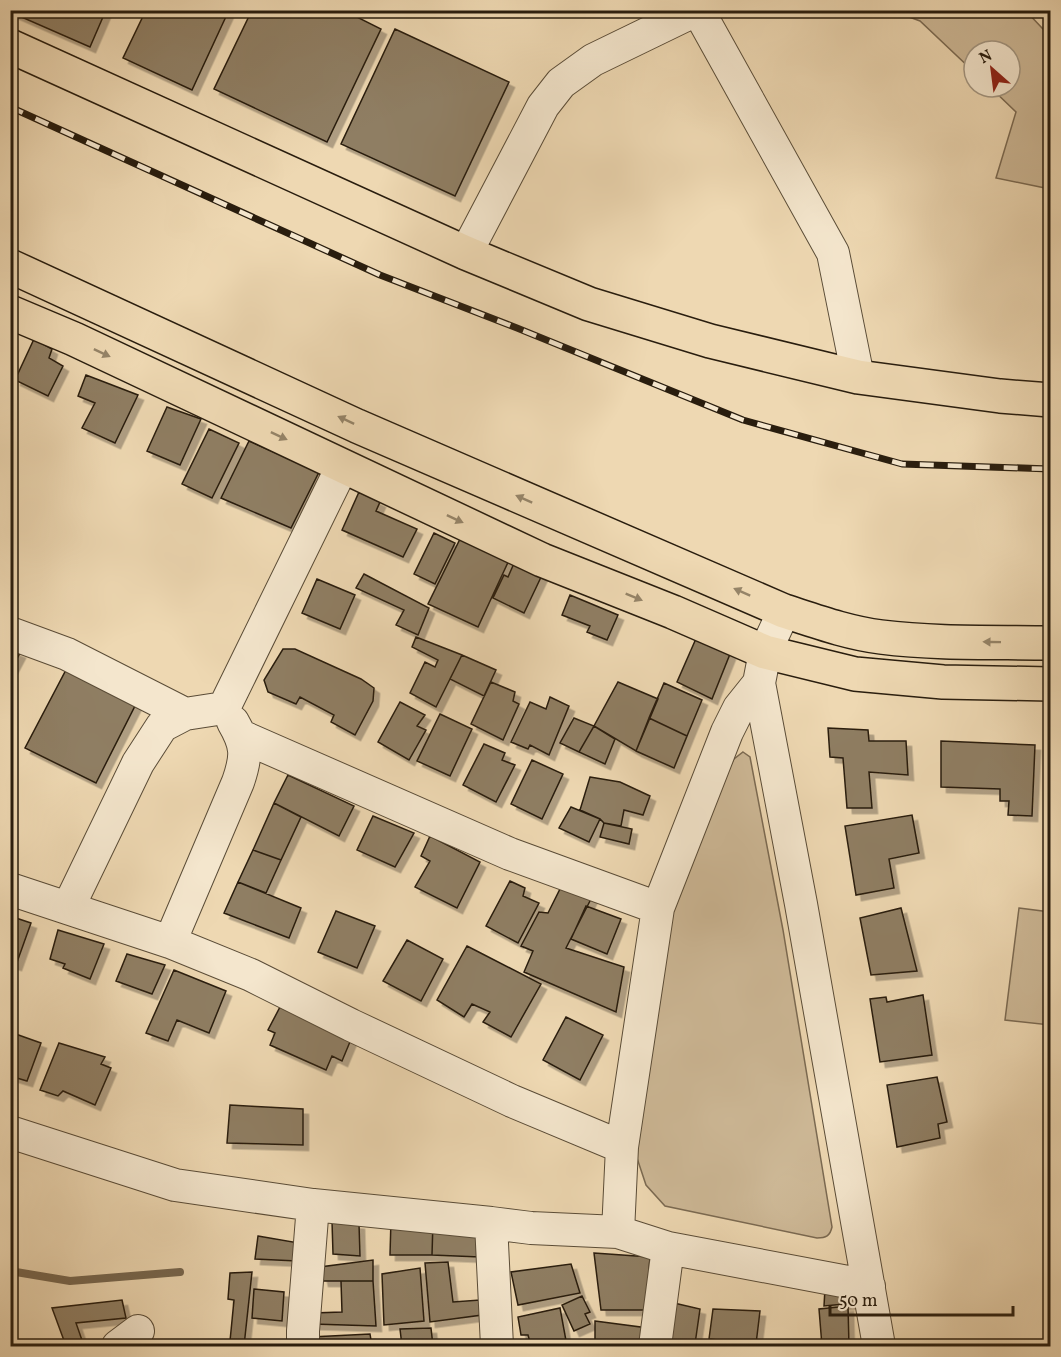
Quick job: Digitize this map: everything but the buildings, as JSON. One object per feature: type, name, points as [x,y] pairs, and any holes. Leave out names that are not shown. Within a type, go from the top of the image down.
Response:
[{"type":"main road","points":[[10,46],[466,253],[589,304],[710,341],[858,377],[1000,396],[1050,400]]},
{"type":"main road","points":[[10,266],[357,426],[784,611],[879,637],[934,641],[1050,643]]},
{"type":"main road","points":[[74,339],[90,302]]},
{"type":"main road","points":[[10,312],[74,339],[542,560],[673,612],[762,667],[943,682],[1050,684]]},
{"type":"main road","points":[[542,560],[556,513]]},
{"type":"street","points":[[466,253],[543,106],[561,83],[593,60],[697,10],[833,253],[858,377]]},
{"type":"street","points":[[224,708],[342,466]]},
{"type":"street","points":[[618,1232],[622,1147],[658,909],[727,732],[762,667],[784,611]]},
{"type":"street","points":[[10,633],[67,654],[185,714]]},
{"type":"street","points":[[762,667],[879,1347]]},
{"type":"street","points":[[68,908],[138,763],[162,726],[185,714],[224,708]]},
{"type":"street","points":[[170,942],[245,761],[241,736],[224,708]]},
{"type":"street","points":[[241,736],[510,854],[658,909]]},
{"type":"street","points":[[10,889],[170,942],[251,975],[351,1026],[512,1101],[622,1147]]},
{"type":"street","points":[[10,1132],[175,1185],[313,1205],[531,1228],[618,1232],[668,1248],[869,1286]]},
{"type":"street","points":[[303,1347],[313,1205]]},
{"type":"street","points":[[491,1222],[497,1347]]},
{"type":"street","points":[[655,1347],[668,1248]]},
{"type":"shaded area","points":[[893,11],[1026,11],[1043,29],[1050,31],[1050,189],[996,178],[1016,112],[1002,99],[1022,99],[1022,39],[962,39],[962,61],[920,21]]},
{"type":"shaded area","points":[[743,752],[750,757],[783,930],[832,1227],[829,1234],[823,1238],[665,1206],[646,1185],[633,1146],[671,919],[683,871],[711,802],[734,759]]},
{"type":"shaded area","points":[[1019,908],[1050,912],[1050,1025],[1005,1020]]},
{"type":"waterway","points":[[10,1271],[70,1281],[180,1272]]},
{"type":"railway","points":[[10,107],[380,275],[743,420],[902,464],[1050,469]]}]
